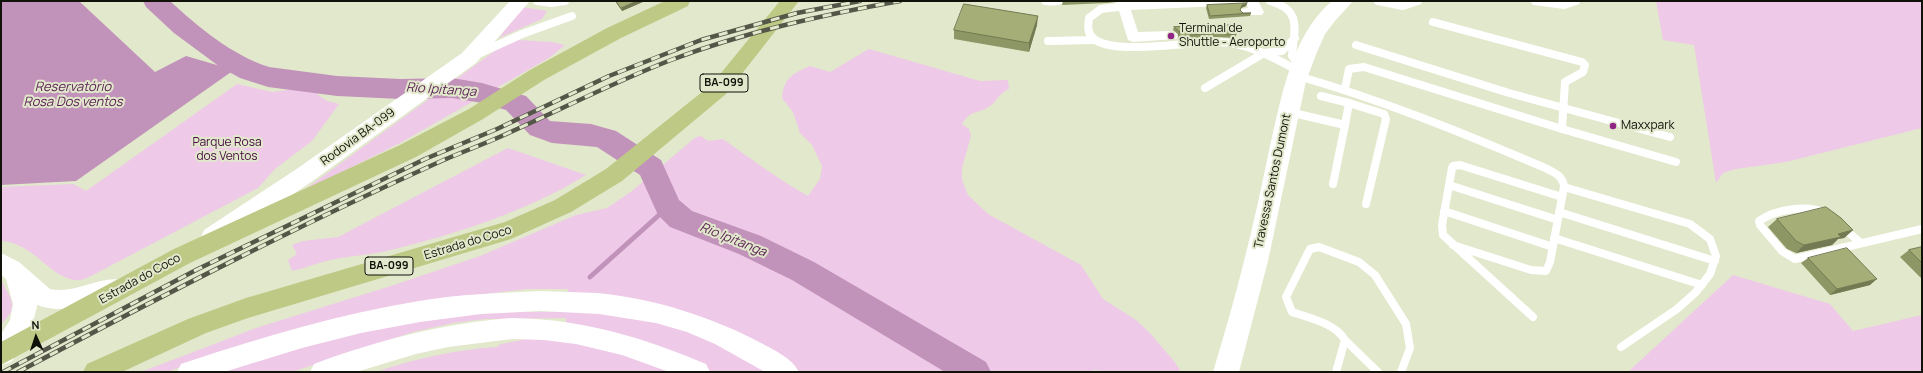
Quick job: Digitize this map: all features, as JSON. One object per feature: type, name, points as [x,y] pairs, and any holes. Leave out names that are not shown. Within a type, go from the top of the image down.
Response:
[{"type":"highway","name":"Estrada do Coco","points":[[1,354],[182,256],[408,151],[476,114],[537,75],[614,33],[681,1]]},
{"type":"highway","name":"Estrada do Coco","points":[[96,372],[197,326],[246,308],[511,230],[563,206],[614,175],[719,88],[759,41],[790,1]]},
{"type":"main road","name":"Rodovia BA-099","points":[[182,256],[306,174],[460,64],[521,1]]},
{"type":"main road","name":"Travessa Santos Dumont","points":[[1226,372],[1256,261],[1288,112],[1299,71],[1314,38],[1328,16],[1344,1]]},
{"type":"main road","points":[[9,268],[43,297],[55,300],[73,299],[129,285]]},
{"type":"main road","points":[[1,354],[21,320],[25,308],[24,299],[9,268]]},
{"type":"main road","points":[[190,372],[282,342],[387,317],[508,302],[564,301],[604,304],[657,313],[694,324],[760,354],[786,372]]},
{"type":"main road","points":[[323,372],[400,347],[444,336],[519,328],[575,333],[624,345],[668,359],[697,372]]},
{"type":"street","points":[[1047,1],[1057,1]]},
{"type":"street","points":[[1123,5],[1133,37],[1171,36]]},
{"type":"lane","points":[[537,1],[551,3],[565,1]]},
{"type":"lane","points":[[1270,1],[1289,10],[1293,16],[1295,38],[1292,56],[1299,71]]},
{"type":"lane","points":[[1378,1],[1391,5],[1402,6],[1412,5],[1418,1]]},
{"type":"lane","points":[[1535,1],[1564,5],[1576,1]]},
{"type":"lane","points":[[1248,5],[1123,5],[1101,9],[1089,18],[1088,31],[1094,40],[1100,44],[1115,47],[1231,43],[1264,53],[1299,71],[1386,103],[1543,167],[1562,178],[1564,187],[1548,269],[1542,272],[1453,246]]},
{"type":"lane","points":[[460,64],[522,34],[572,16]]},
{"type":"lane","points":[[1433,22],[1582,62],[1585,65],[1585,70],[1582,75],[1569,79],[1565,82],[1562,129]]},
{"type":"lane","points":[[1206,88],[1264,53],[1282,51],[1295,38]]},
{"type":"lane","points":[[1048,41],[1094,40]]},
{"type":"lane","points":[[1356,45],[1563,109],[1670,137]]},
{"type":"lane","points":[[1345,89],[1349,69],[1364,67],[1562,129],[1676,162]]},
{"type":"lane","points":[[1322,96],[1383,113],[1386,119],[1366,204]]},
{"type":"lane","points":[[1333,184],[1349,103]]},
{"type":"lane","points":[[1288,112],[1345,124]]},
{"type":"lane","points":[[1533,317],[1453,246],[1443,235],[1442,225],[1452,168],[1453,166],[1460,165],[1562,197]]},
{"type":"lane","points":[[1449,185],[1715,260]]},
{"type":"lane","points":[[1564,187],[1669,217],[1702,230],[1712,242],[1715,252],[1715,266],[1702,285],[1680,308],[1621,347]]},
{"type":"lane","points":[[1861,243],[1830,217],[1816,208],[1798,209],[1778,213],[1763,218],[1759,221],[1760,225],[1782,251],[1795,259],[1922,229]]},
{"type":"lane","points":[[1444,211],[1553,247]]},
{"type":"lane","points":[[1554,238],[1702,285]]},
{"type":"lane","points":[[1378,372],[1345,340],[1340,332],[1292,312],[1286,302],[1286,297],[1310,249],[1322,248],[1359,262],[1375,274],[1406,324],[1410,348],[1401,372]]},
{"type":"lane","points":[[1336,372],[1345,340]]},
{"type":"green space","points":[[1656,1],[1922,1],[1922,128],[1786,162],[1736,169],[1723,173],[1716,183],[1694,45],[1663,40]]},
{"type":"green space","points":[[523,7],[547,11],[542,19],[499,38]]},
{"type":"green space","points":[[518,40],[552,42],[565,45],[549,58],[400,143],[300,193],[496,50]]},
{"type":"green space","points":[[869,49],[980,81],[1008,80],[1009,89],[1003,92],[986,109],[972,114],[962,124],[969,129],[971,136],[962,168],[962,180],[968,195],[988,214],[1081,265],[1103,299],[1136,320],[1149,332],[1174,361],[1181,372],[1106,372],[1095,370],[1089,372],[376,372],[421,359],[451,353],[497,347],[501,344],[536,337],[566,336],[566,318],[485,319],[453,323],[413,332],[292,372],[211,372],[331,338],[380,327],[445,317],[486,313],[567,312],[568,289],[528,289],[449,298],[197,361],[167,372],[141,372],[256,328],[397,284],[480,256],[576,215],[607,208],[632,191],[696,137],[701,136],[708,141],[723,139],[775,176],[808,196],[820,179],[822,166],[812,145],[800,133],[793,112],[782,98],[787,81],[794,74],[810,66],[830,72]]},
{"type":"green space","name":"Parque Rosa dos Ventos","points":[[237,84],[272,92],[307,87],[327,101],[339,104],[312,141],[275,169],[258,188],[82,280],[67,278],[58,274],[23,247],[1,241],[1,187],[73,184],[86,191]]},
{"type":"green space","points":[[508,148],[586,175],[515,211],[464,229],[387,251],[344,257],[292,271],[288,260],[297,254],[292,245],[303,241],[338,237]]},
{"type":"green space","points":[[1733,275],[1830,304],[1853,331],[1922,315],[1922,372],[1628,372]]},
{"type":"green space","points":[[1,280],[12,303],[12,308],[7,318],[1,324]]},
{"type":"water","name":"Reservatório Rosa Dos ventos","points":[[1,1],[79,1],[155,72],[186,56],[234,70],[76,181],[1,185]]},
{"type":"building","points":[[616,1],[637,1],[621,8]]},
{"type":"building","points":[[1247,3],[1242,5],[1240,10],[1243,13],[1251,13],[1210,16],[1207,5]]},
{"type":"building","points":[[964,4],[1038,16],[1029,43],[954,30]]},
{"type":"building","points":[[1235,25],[1236,35],[1218,33],[1178,36],[1180,32],[1174,27]]},
{"type":"building","points":[[1826,207],[1841,218],[1853,230],[1838,234],[1841,237],[1804,245],[1796,241],[1777,219]]},
{"type":"building","points":[[1922,247],[1922,263],[1909,250]]},
{"type":"building","points":[[1847,248],[1877,279],[1837,289],[1808,258]]},
{"type":"waterway","name":"Rio Ipitanga","points":[[155,1],[183,27],[229,60],[249,71],[268,77],[337,86],[401,89],[452,88],[482,93],[516,103],[540,128],[552,132],[591,135],[606,139],[651,168],[668,207],[681,219],[750,245],[803,271],[974,372]]},
{"type":"waterway","points":[[590,277],[668,207]]},
{"type":"railway","points":[[3,372],[198,269],[425,159],[497,129],[609,76],[701,40],[797,13],[860,1]]},
{"type":"railway","points":[[18,372],[331,212],[437,163],[504,135],[671,60],[727,41],[784,25],[900,1]]},
{"type":"place","name":"Terminal de Shuttle - Aeroporto","points":[[1171,36]]},
{"type":"place","name":"Maxxpark","points":[[1613,126]]}]
